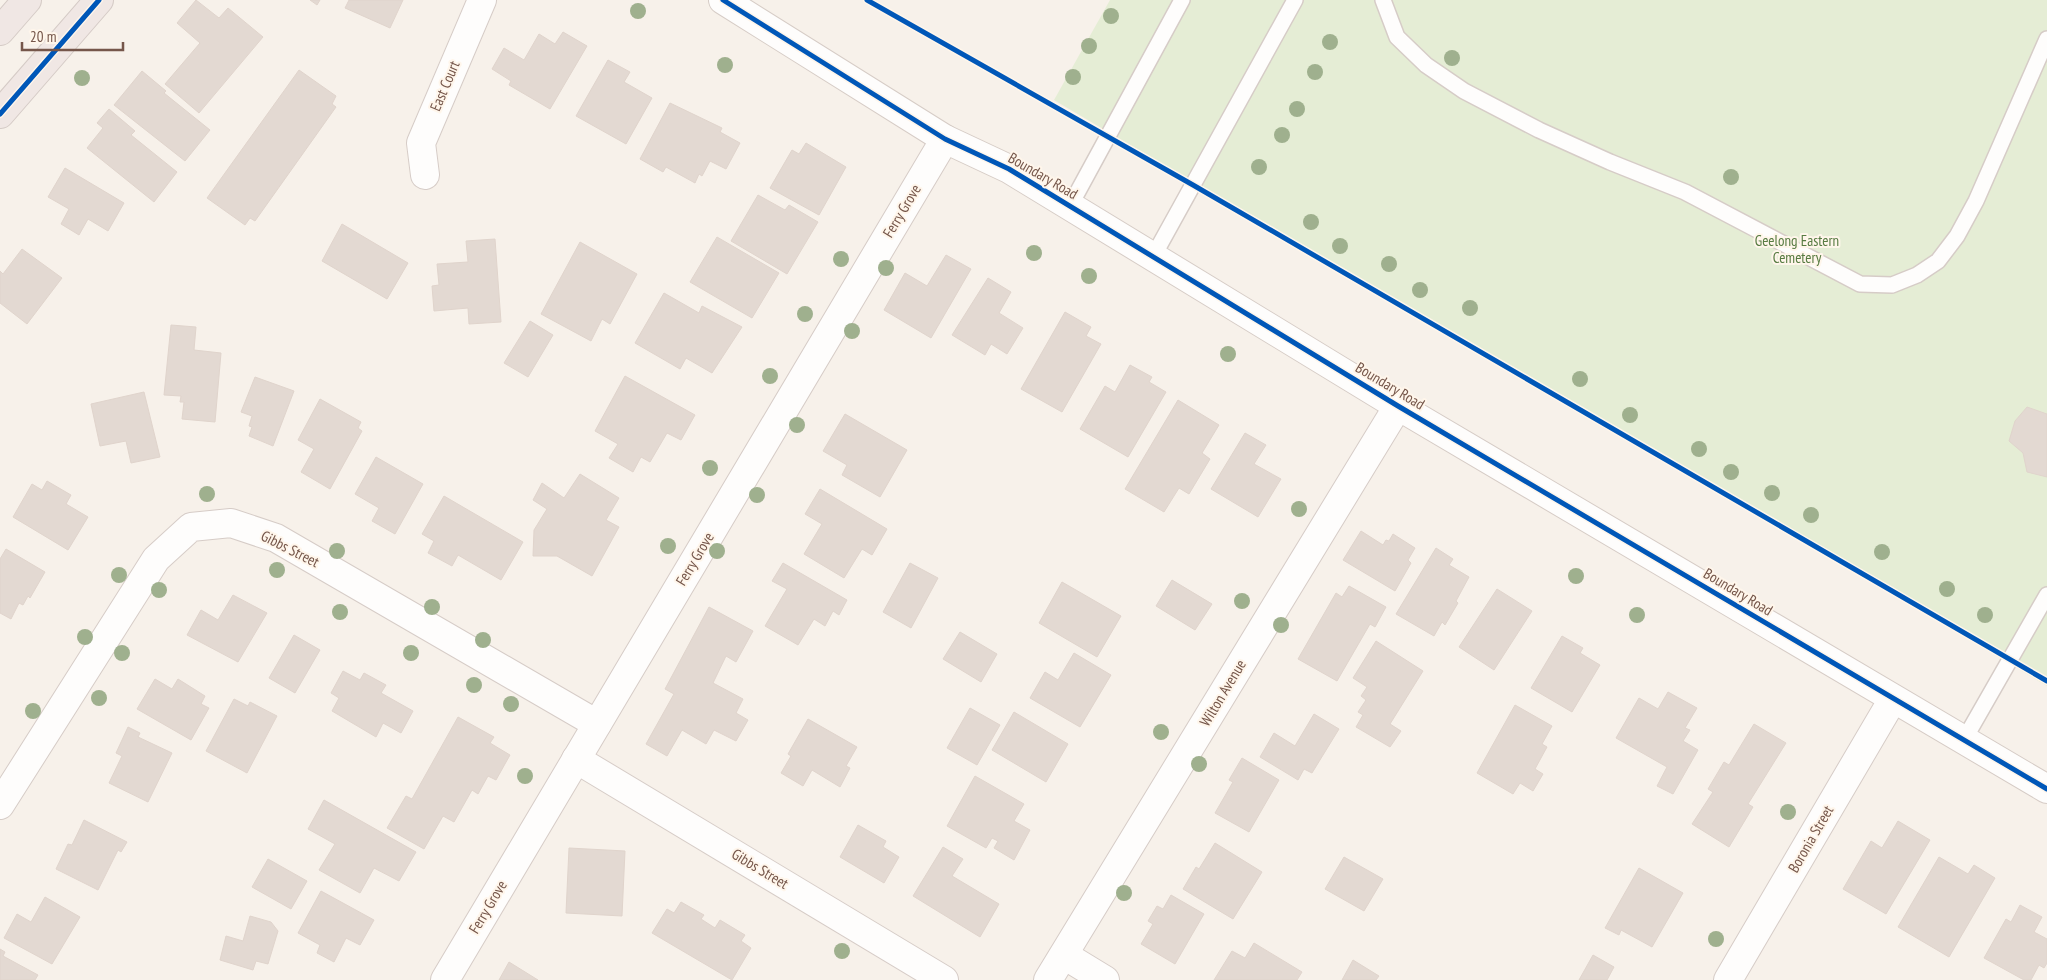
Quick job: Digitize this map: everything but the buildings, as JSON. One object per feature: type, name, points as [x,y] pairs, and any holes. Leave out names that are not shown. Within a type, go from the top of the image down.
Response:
[{"type":"highway","points":[[0,31],[27,0]]},
{"type":"highway","points":[[0,114],[99,0]]},
{"type":"street","name":"East Court","points":[[425,175],[421,143],[482,0]]},
{"type":"street","name":"Boundary Road","points":[[723,0],[945,138],[1009,169],[1398,406],[2047,789]]},
{"type":"street","name":"Ferry Grove","points":[[445,980],[945,138]]},
{"type":"street","name":"Wilton Avenue","points":[[1048,980],[1398,406]]},
{"type":"street","name":"Gibbs Street","points":[[0,805],[156,559],[192,527],[232,522],[276,538],[597,724]]},
{"type":"street","name":"Boronia Street","points":[[1728,980],[1893,699]]},
{"type":"street","name":"Gibbs Street","points":[[576,759],[944,980]]},
{"type":"street","points":[[1064,955],[1105,980]]},
{"type":"lane","points":[[1070,206],[1182,0]]},
{"type":"lane","points":[[1153,257],[1295,0]]},
{"type":"lane","points":[[1383,0],[1397,37],[1426,65],[1464,91],[1539,130],[1610,162],[1685,192],[1860,284],[1892,285],[1917,275],[1938,261],[1957,236],[1987,177],[2047,39]]},
{"type":"lane","points":[[1964,740],[2041,618],[2047,595]]},
{"type":"green space","name":"Geelong Eastern Cemetery","points":[[1110,0],[2047,0],[2047,686],[1054,100]]},
{"type":"cycle path","points":[[0,114],[99,0]]},
{"type":"cycle path","points":[[723,0],[945,139],[1009,169],[1398,406],[2047,789]]},
{"type":"cycle path","points":[[867,0],[1193,185],[2047,681]]}]
